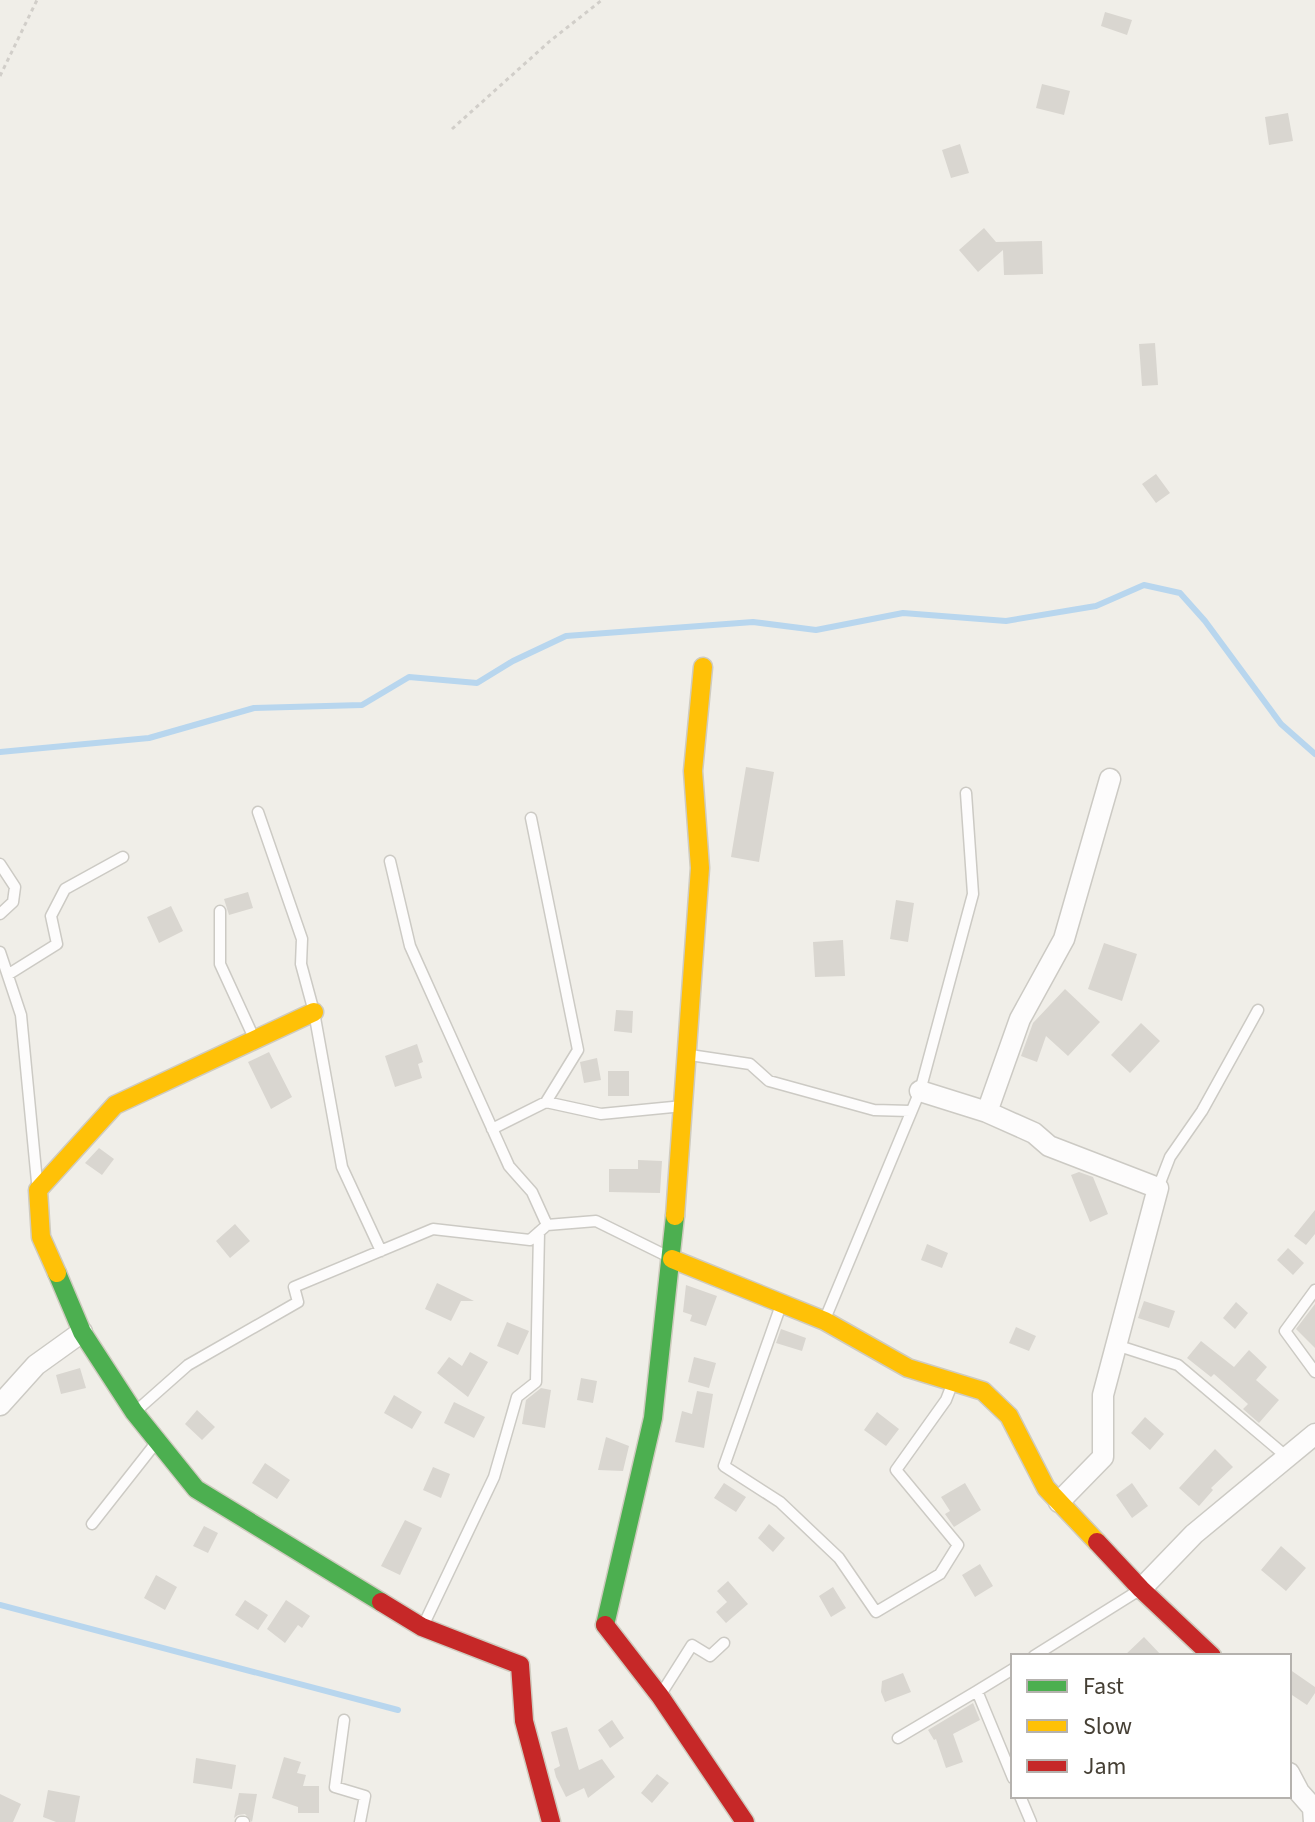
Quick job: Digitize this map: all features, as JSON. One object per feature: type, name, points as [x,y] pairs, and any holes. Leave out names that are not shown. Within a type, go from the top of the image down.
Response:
[{"type":"street","points":[[703,667],[693,771],[700,868],[672,1259],[653,1418],[605,1626],[660,1696],[737,1819]]},
{"type":"street","points":[[987,1112],[1020,1019],[1064,939],[1110,779]]},
{"type":"street","points":[[314,1012],[115,1105],[38,1190],[41,1237],[82,1332],[134,1412],[196,1489],[422,1627],[520,1665],[524,1721],[551,1822]]},
{"type":"street","points":[[920,1091],[987,1112],[1034,1133],[1049,1146],[1158,1188],[1103,1395],[1103,1457],[1059,1502]]},
{"type":"street","points":[[672,1259],[825,1321],[908,1368],[983,1391],[1009,1416],[1046,1488],[1141,1589],[1210,1654]]},
{"type":"street","points":[[0,1405],[36,1365],[82,1332]]},
{"type":"street","points":[[1141,1589],[1194,1534],[1315,1434]]},
{"type":"street","points":[[1291,1777],[1314,1812]]},
{"type":"lane","points":[[825,1321],[920,1091],[973,894],[966,793]]},
{"type":"lane","points":[[258,812],[302,939],[301,964],[314,1012],[342,1167],[381,1251]]},
{"type":"lane","points":[[492,1129],[546,1102],[578,1050],[531,818]]},
{"type":"lane","points":[[9,974],[57,944],[51,916],[65,889],[123,857]]},
{"type":"lane","points":[[390,861],[410,946],[509,1166],[532,1192],[543,1228],[536,1382],[517,1397],[494,1477],[422,1627]]},
{"type":"lane","points":[[0,864],[15,887],[13,902],[0,914]]},
{"type":"lane","points":[[220,911],[220,964],[255,1040]]},
{"type":"lane","points":[[0,952],[21,1015],[38,1190]]},
{"type":"lane","points":[[1158,1188],[1170,1157],[1202,1111],[1258,1010]]},
{"type":"lane","points":[[688,1055],[750,1064],[769,1081],[874,1110],[910,1111]]},
{"type":"lane","points":[[546,1102],[601,1114],[684,1106]]},
{"type":"lane","points":[[134,1412],[188,1365],[298,1302],[294,1287],[433,1229],[530,1240],[543,1228],[596,1221],[672,1259]]},
{"type":"lane","points":[[1315,1290],[1285,1331],[1315,1372]]},
{"type":"lane","points":[[782,1303],[724,1466],[780,1502],[839,1558],[876,1612],[940,1574],[958,1545],[896,1470],[946,1400],[953,1382]]},
{"type":"lane","points":[[1116,1345],[1178,1365],[1287,1457]]},
{"type":"lane","points":[[92,1524],[157,1440]]},
{"type":"lane","points":[[1037,1654],[1141,1589]]},
{"type":"lane","points":[[660,1696],[692,1645],[710,1656],[724,1643]]},
{"type":"lane","points":[[898,1738],[1011,1670]]},
{"type":"lane","points":[[977,1691],[1011,1773]]},
{"type":"lane","points":[[344,1720],[335,1787],[365,1796],[360,1822]]},
{"type":"lane","points":[[1021,1798],[1031,1822]]},
{"type":"path","points":[[0,76],[37,0]]},
{"type":"path","points":[[452,129],[550,41],[602,0]]},
{"type":"building","points":[[1105,12],[1132,20],[1127,35],[1101,26]]},
{"type":"building","points":[[1042,84],[1070,91],[1064,115],[1036,108]]},
{"type":"building","points":[[1288,113],[1293,141],[1269,145],[1265,117]]},
{"type":"building","points":[[960,144],[969,173],[951,178],[942,150]]},
{"type":"building","points":[[984,228],[996,242],[1042,241],[1043,274],[1004,275],[1003,250],[978,272],[959,250]]},
{"type":"building","points":[[1155,343],[1158,385],[1142,386],[1139,344]]},
{"type":"building","points":[[1156,474],[1170,493],[1156,503],[1142,484]]},
{"type":"building","points":[[746,767],[774,772],[759,862],[731,857]]},
{"type":"building","points":[[248,892],[253,908],[229,915],[224,899]]},
{"type":"building","points":[[896,900],[914,903],[908,942],[890,939]]},
{"type":"building","points":[[171,906],[183,931],[159,943],[147,917]]},
{"type":"building","points":[[843,940],[845,976],[815,977],[813,942]]},
{"type":"building","points":[[1104,943],[1137,954],[1122,1001],[1088,989]]},
{"type":"building","points":[[1065,989],[1100,1022],[1068,1056],[1046,1036],[1037,1062],[1021,1056],[1033,1023]]},
{"type":"building","points":[[616,1010],[633,1011],[632,1033],[614,1031]]},
{"type":"building","points":[[1141,1023],[1160,1041],[1130,1073],[1111,1055]]},
{"type":"building","points":[[417,1044],[423,1062],[418,1064],[422,1078],[395,1087],[385,1056]]},
{"type":"building","points":[[269,1052],[292,1097],[271,1109],[248,1062]]},
{"type":"building","points":[[597,1058],[601,1080],[584,1083],[580,1062]]},
{"type":"building","points":[[608,1071],[629,1071],[629,1096],[608,1096]]},
{"type":"building","points":[[99,1148],[114,1159],[102,1175],[85,1163]]},
{"type":"building","points":[[638,1160],[662,1161],[660,1193],[609,1192],[609,1169],[638,1169]]},
{"type":"building","points":[[1079,1172],[1093,1177],[1108,1214],[1090,1222],[1071,1175]]},
{"type":"building","points":[[1315,1210],[1315,1234],[1306,1245],[1294,1236]]},
{"type":"building","points":[[235,1224],[250,1241],[230,1258],[216,1241]]},
{"type":"building","points":[[927,1244],[948,1253],[942,1268],[921,1260]]},
{"type":"building","points":[[1288,1248],[1304,1263],[1293,1275],[1277,1260]]},
{"type":"building","points":[[437,1283],[474,1301],[461,1301],[451,1321],[425,1309]]},
{"type":"building","points":[[686,1285],[717,1296],[706,1326],[690,1321],[692,1315],[683,1312]]},
{"type":"building","points":[[1144,1301],[1175,1311],[1169,1328],[1138,1318]]},
{"type":"building","points":[[1236,1302],[1248,1313],[1235,1329],[1223,1318]]},
{"type":"building","points":[[1315,1304],[1315,1348],[1296,1329]]},
{"type":"building","points":[[507,1322],[529,1331],[518,1355],[497,1346]]},
{"type":"building","points":[[1016,1327],[1036,1336],[1029,1351],[1009,1343]]},
{"type":"building","points":[[781,1329],[806,1338],[802,1351],[776,1343]]},
{"type":"building","points":[[1201,1341],[1234,1367],[1249,1350],[1267,1367],[1256,1380],[1279,1400],[1259,1423],[1243,1409],[1248,1404],[1214,1374],[1211,1377],[1187,1358]]},
{"type":"building","points":[[470,1352],[488,1362],[468,1397],[437,1373],[449,1357],[462,1366]]},
{"type":"building","points":[[694,1357],[716,1363],[709,1388],[688,1382]]},
{"type":"building","points":[[80,1368],[86,1388],[61,1394],[56,1375]]},
{"type":"building","points":[[581,1378],[597,1381],[593,1403],[577,1400]]},
{"type":"building","points":[[541,1388],[551,1390],[545,1428],[522,1424],[526,1400]]},
{"type":"building","points":[[697,1391],[713,1394],[704,1448],[675,1442],[682,1411],[692,1414]]},
{"type":"building","points":[[394,1395],[422,1412],[412,1429],[384,1413]]},
{"type":"building","points":[[454,1402],[485,1417],[474,1438],[444,1423]]},
{"type":"building","points":[[197,1410],[215,1427],[202,1440],[185,1424]]},
{"type":"building","points":[[877,1412],[899,1429],[886,1446],[864,1430]]},
{"type":"building","points":[[1145,1417],[1164,1434],[1150,1450],[1131,1433]]},
{"type":"building","points":[[606,1437],[629,1446],[623,1471],[598,1470]]},
{"type":"building","points":[[1215,1449],[1233,1467],[1211,1488],[1213,1490],[1199,1506],[1179,1488]]},
{"type":"building","points":[[265,1463],[290,1480],[277,1499],[252,1483]]},
{"type":"building","points":[[433,1467],[450,1474],[441,1498],[423,1490]]},
{"type":"building","points":[[724,1483],[746,1497],[736,1512],[714,1498]]},
{"type":"building","points":[[965,1483],[981,1510],[954,1527],[945,1514],[950,1511],[941,1497]]},
{"type":"building","points":[[1132,1483],[1148,1506],[1132,1518],[1116,1495]]},
{"type":"building","points":[[405,1520],[422,1528],[400,1575],[381,1566]]},
{"type":"building","points":[[769,1524],[785,1538],[773,1552],[758,1538]]},
{"type":"building","points":[[204,1526],[218,1533],[208,1553],[193,1546]]},
{"type":"building","points":[[1281,1546],[1306,1568],[1286,1591],[1261,1570]]},
{"type":"building","points":[[980,1564],[993,1586],[975,1597],[962,1575]]},
{"type":"building","points":[[156,1575],[177,1587],[165,1610],[144,1598]]},
{"type":"building","points":[[728,1581],[748,1604],[726,1623],[716,1612],[727,1602],[717,1591]]},
{"type":"building","points":[[833,1587],[846,1608],[831,1617],[819,1596]]},
{"type":"building","points":[[245,1600],[268,1615],[258,1630],[235,1615]]},
{"type":"building","points":[[286,1600],[310,1616],[302,1628],[298,1625],[285,1643],[267,1629]]},
{"type":"building","points":[[1144,1637],[1160,1654],[1126,1654]]},
{"type":"building","points":[[1291,1670],[1315,1687],[1315,1693],[1307,1705],[1291,1694]]},
{"type":"building","points":[[903,1673],[911,1692],[885,1702],[881,1692],[882,1681]]},
{"type":"building","points":[[973,1703],[980,1720],[953,1734],[963,1762],[946,1768],[936,1739],[928,1730]]},
{"type":"building","points":[[612,1720],[624,1738],[610,1748],[598,1730]]},
{"type":"building","points":[[567,1727],[579,1770],[602,1759],[615,1777],[588,1798],[584,1788],[566,1797],[556,1777],[554,1769],[560,1766],[551,1732]]},
{"type":"building","points":[[284,1757],[301,1762],[297,1773],[306,1775],[303,1786],[319,1786],[319,1813],[298,1813],[298,1807],[272,1798]]},
{"type":"building","points":[[196,1758],[236,1765],[232,1789],[193,1783]]},
{"type":"building","points":[[657,1774],[669,1783],[652,1803],[641,1793]]},
{"type":"building","points":[[48,1790],[80,1796],[75,1822],[56,1822],[43,1817]]},
{"type":"building","points":[[239,1793],[257,1794],[252,1822],[245,1814],[234,1818]]},
{"type":"building","points":[[0,1794],[21,1804],[13,1822],[0,1822]]},
{"type":"waterway","points":[[0,752],[149,738],[254,708],[362,705],[409,677],[477,683],[513,661],[566,636],[753,622],[816,630],[903,613],[1006,621],[1096,606],[1144,585],[1180,593],[1205,621],[1281,724],[1315,754]]},
{"type":"waterway","points":[[0,1605],[398,1710]]},
{"type":"traffic: fast","points":[[605,1625],[653,1418],[675,1216]]},
{"type":"traffic: fast","points":[[57,1273],[82,1332],[134,1412],[196,1489],[381,1602]]},
{"type":"traffic: slow","points":[[675,1216],[700,868],[693,771],[703,667]]},
{"type":"traffic: slow","points":[[57,1273],[41,1237],[38,1190],[115,1105],[314,1012]]},
{"type":"traffic: slow","points":[[672,1259],[825,1321],[908,1368],[983,1391],[1009,1416],[1046,1488],[1097,1542]]},
{"type":"traffic: jam","points":[[1097,1542],[1210,1654]]},
{"type":"traffic: jam","points":[[381,1602],[422,1627],[520,1665],[524,1721],[551,1822]]},
{"type":"traffic: jam","points":[[605,1625],[660,1696],[745,1822]]}]
